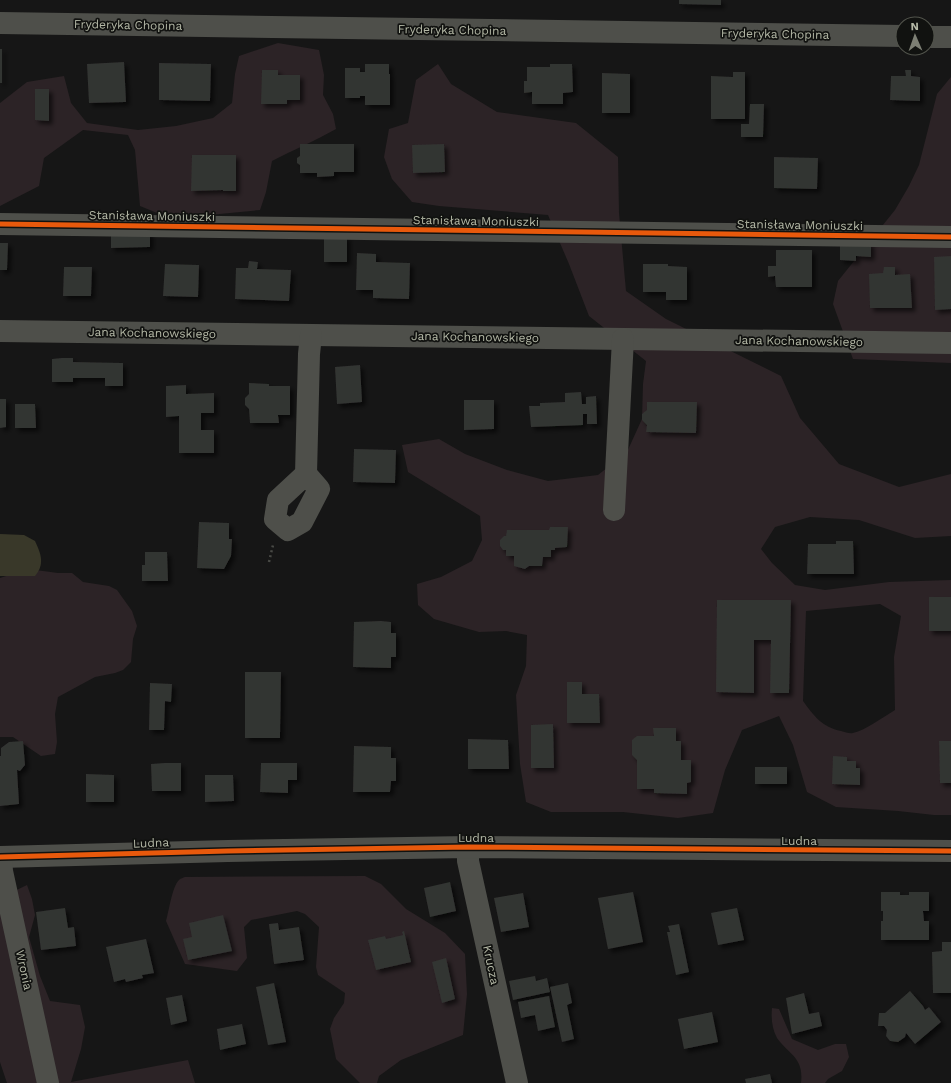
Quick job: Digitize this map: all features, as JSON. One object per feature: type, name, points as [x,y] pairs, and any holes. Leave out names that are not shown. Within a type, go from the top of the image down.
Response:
[{"type":"street","name":"Fryderyka Chopina","points":[[0,23],[895,36]]},
{"type":"street","points":[[935,37],[951,37]]},
{"type":"street","name":"Stanisława Moniuszki","points":[[0,224],[951,238]]},
{"type":"street","name":"Jana Kochanowskiego","points":[[0,331],[951,343]]},
{"type":"street","points":[[306,474],[309,354],[311,335]]},
{"type":"street","points":[[614,510],[623,339]]},
{"type":"street","name":"Ludna","points":[[1,857],[468,847],[951,851]]},
{"type":"street","name":"Krucza","points":[[468,847],[468,861],[517,1083]]},
{"type":"street","name":"Wronia","points":[[1,857],[2,871],[48,1083]]},
{"type":"shaded area","points":[[278,43],[319,50],[324,75],[323,95],[333,114],[336,129],[272,161],[266,192],[260,210],[209,215],[162,215],[140,206],[135,150],[128,135],[83,130],[44,158],[39,186],[0,206],[0,103],[27,82],[64,76],[71,103],[87,123],[138,130],[176,126],[213,118],[232,103],[235,74],[239,56]]},
{"type":"shaded area","points":[[438,64],[451,84],[497,112],[576,123],[618,157],[619,213],[626,291],[666,319],[781,376],[800,418],[839,464],[899,487],[951,474],[951,536],[915,538],[859,520],[810,517],[775,527],[761,549],[772,563],[795,585],[825,590],[889,582],[951,580],[951,815],[836,807],[807,792],[793,745],[779,716],[742,730],[725,770],[713,813],[678,818],[623,812],[551,812],[526,802],[520,764],[516,695],[526,666],[527,635],[506,631],[479,632],[434,619],[418,605],[417,584],[441,577],[472,561],[482,540],[480,516],[408,472],[402,445],[439,439],[465,454],[507,470],[548,481],[598,475],[627,452],[642,419],[643,384],[646,361],[589,316],[548,215],[439,206],[412,202],[392,179],[384,157],[389,129],[408,123],[416,80]],"holes":[[[880,604],[901,616],[894,657],[895,710],[869,726],[852,733],[834,729],[824,724],[815,716],[803,701],[806,611]]]},
{"type":"shaded area","points":[[951,77],[951,363],[853,359],[833,304],[838,281],[895,210],[909,186],[919,165],[937,94]]},
{"type":"shaded area","points":[[0,534],[24,535],[35,541],[39,550],[41,563],[35,576],[0,576]]},
{"type":"shaded area","points":[[28,569],[58,573],[72,573],[83,582],[109,586],[117,590],[132,611],[137,626],[133,639],[131,662],[123,670],[95,677],[58,697],[55,714],[57,742],[55,754],[41,756],[13,737],[0,737],[0,578]]},
{"type":"shaded area","points":[[365,876],[381,884],[406,909],[445,933],[465,954],[467,994],[463,1035],[401,1060],[379,1076],[377,1083],[360,1083],[336,1059],[330,1029],[334,1018],[344,1003],[345,993],[318,975],[316,967],[319,927],[305,914],[297,911],[251,920],[244,927],[247,958],[237,971],[185,964],[166,921],[174,888],[181,878],[185,877]]},
{"type":"shaded area","points":[[27,885],[32,899],[35,915],[29,937],[40,976],[50,1001],[80,1005],[85,1027],[81,1049],[71,1082],[188,1060],[195,1083],[7,1083],[0,1062],[0,898]]},
{"type":"shaded area","points":[[772,1008],[779,1009],[792,1039],[818,1050],[835,1044],[846,1044],[849,1057],[842,1071],[828,1079],[825,1083],[801,1083],[800,1067],[798,1062],[775,1035],[772,1023]]},
{"type":"building","points":[[679,0],[721,0],[721,5],[679,4]]},
{"type":"building","points":[[0,49],[2,49],[2,83],[0,83]]},
{"type":"building","points":[[124,62],[126,102],[89,103],[87,64]]},
{"type":"building","points":[[159,63],[211,64],[210,101],[159,100]]},
{"type":"building","points":[[365,64],[389,64],[390,105],[365,105],[365,96],[360,96],[360,98],[345,98],[345,68],[360,68],[360,72],[365,72]]},
{"type":"building","points":[[550,64],[572,64],[573,92],[563,93],[563,104],[532,104],[532,92],[524,93],[524,81],[527,81],[527,67],[550,67]]},
{"type":"building","points":[[262,70],[278,70],[278,75],[300,75],[300,100],[287,100],[287,104],[261,104]]},
{"type":"building","points":[[905,70],[911,70],[911,76],[920,77],[920,101],[890,100],[891,76],[906,76]]},
{"type":"building","points":[[733,72],[745,72],[745,119],[711,119],[711,76],[733,77]]},
{"type":"building","points":[[602,73],[630,74],[630,113],[602,113]]},
{"type":"building","points":[[35,89],[49,89],[49,121],[35,120]]},
{"type":"building","points":[[750,104],[764,104],[763,137],[741,137],[741,124],[749,124]]},
{"type":"building","points":[[300,144],[354,144],[354,172],[334,172],[334,176],[317,177],[317,173],[300,173],[300,165],[297,163],[297,158],[300,156]]},
{"type":"building","points":[[444,144],[445,172],[413,173],[412,145]]},
{"type":"building","points":[[192,155],[236,155],[236,191],[191,191]]},
{"type":"building","points":[[774,157],[818,158],[817,189],[774,188]]},
{"type":"building","points":[[111,231],[150,231],[150,247],[111,248]]},
{"type":"building","points":[[324,236],[347,236],[347,262],[324,262]]},
{"type":"building","points":[[840,242],[871,242],[871,257],[856,256],[856,261],[840,260]]},
{"type":"building","points":[[0,243],[8,243],[7,270],[0,270]]},
{"type":"building","points":[[776,250],[812,250],[812,287],[776,287],[775,276],[768,277],[768,266],[776,266]]},
{"type":"building","points":[[357,253],[376,254],[376,262],[410,263],[409,299],[373,298],[373,290],[356,290]]},
{"type":"building","points":[[951,256],[951,309],[935,310],[934,257]]},
{"type":"building","points":[[249,261],[258,262],[257,269],[291,270],[289,301],[235,299],[236,268],[248,268]]},
{"type":"building","points":[[165,264],[199,265],[198,297],[163,296]]},
{"type":"building","points":[[643,264],[668,264],[668,266],[687,267],[687,300],[666,300],[666,292],[643,292]]},
{"type":"building","points":[[64,267],[92,267],[91,296],[63,296]]},
{"type":"building","points":[[884,267],[895,267],[895,275],[910,274],[912,308],[870,308],[869,274],[883,273]]},
{"type":"building","points":[[73,358],[73,362],[123,363],[123,386],[105,386],[105,378],[73,378],[73,382],[52,382],[52,359]]},
{"type":"building","points":[[360,365],[362,402],[337,404],[335,367]]},
{"type":"building","points":[[249,383],[269,384],[269,386],[290,386],[290,415],[278,415],[279,423],[250,423],[249,409],[245,405],[245,398],[249,394]]},
{"type":"building","points":[[186,385],[186,394],[214,393],[214,413],[201,413],[201,430],[214,430],[214,453],[179,453],[179,416],[166,417],[166,386]]},
{"type":"building","points":[[581,392],[582,404],[586,404],[586,397],[596,396],[597,424],[587,424],[587,414],[583,414],[583,425],[531,427],[529,406],[540,406],[540,403],[565,402],[565,393]]},
{"type":"building","points":[[0,399],[6,399],[6,427],[0,428]]},
{"type":"building","points":[[464,400],[494,400],[494,429],[464,430]]},
{"type":"building","points":[[647,402],[697,402],[696,433],[646,432],[647,425],[642,420],[642,414],[647,410]]},
{"type":"building","points":[[15,404],[35,404],[36,428],[15,428]]},
{"type":"building","points":[[354,449],[396,450],[395,483],[353,482]]},
{"type":"building","points":[[199,522],[229,523],[229,539],[232,539],[231,556],[224,569],[197,568]]},
{"type":"building","points":[[550,527],[568,527],[567,547],[555,548],[555,550],[551,550],[551,557],[543,557],[542,566],[529,566],[525,569],[514,566],[514,556],[506,556],[506,550],[503,550],[500,546],[500,540],[506,536],[507,530],[549,530]]},
{"type":"building","points":[[836,541],[853,541],[854,574],[807,574],[808,544],[836,544]]},
{"type":"building","points":[[145,552],[167,552],[168,581],[142,581],[142,565],[145,565]]},
{"type":"building","points":[[929,597],[951,597],[951,631],[929,631]]},
{"type":"building","points":[[717,600],[791,600],[789,693],[770,693],[771,640],[754,640],[754,693],[716,692]]},
{"type":"building","points":[[354,622],[391,622],[391,633],[396,633],[396,657],[391,657],[391,668],[353,667]]},
{"type":"building","points":[[245,672],[281,672],[280,738],[245,738]]},
{"type":"building","points":[[567,682],[582,682],[582,694],[599,694],[600,723],[567,723]]},
{"type":"building","points":[[150,683],[172,684],[171,702],[165,701],[164,730],[149,730]]},
{"type":"building","points":[[553,724],[554,768],[531,768],[531,725]]},
{"type":"building","points":[[653,728],[676,728],[676,741],[681,741],[681,760],[691,760],[691,782],[687,783],[687,794],[654,793],[654,789],[637,789],[637,760],[632,755],[632,740],[637,736],[654,736]]},
{"type":"building","points":[[468,739],[508,740],[509,769],[468,769]]},
{"type":"building","points":[[23,741],[25,765],[20,771],[17,770],[19,804],[0,806],[1,748],[9,742]]},
{"type":"building","points":[[939,741],[951,741],[951,783],[940,783]]},
{"type":"building","points":[[354,746],[391,747],[391,758],[396,758],[396,781],[391,781],[390,792],[353,792]]},
{"type":"building","points":[[833,756],[847,757],[847,761],[856,761],[856,768],[860,768],[860,785],[832,784]]},
{"type":"building","points":[[181,763],[181,791],[152,791],[151,764]]},
{"type":"building","points":[[261,763],[297,763],[297,780],[288,780],[288,793],[260,792]]},
{"type":"building","points":[[755,767],[787,767],[787,784],[755,784]]},
{"type":"building","points":[[86,774],[114,775],[114,802],[86,802]]},
{"type":"building","points":[[205,775],[233,775],[234,801],[205,802]]},
{"type":"building","points":[[450,882],[456,911],[430,917],[424,888]]},
{"type":"building","points":[[633,892],[643,942],[608,949],[598,898]]},
{"type":"building","points":[[881,892],[900,892],[900,895],[909,895],[909,892],[929,892],[929,911],[923,911],[924,921],[929,921],[929,940],[881,940],[881,921],[883,921],[883,911],[881,911]]},
{"type":"building","points":[[523,893],[529,927],[501,932],[494,898]]},
{"type":"building","points":[[65,908],[68,928],[74,927],[76,946],[41,950],[36,912]]},
{"type":"building","points":[[737,908],[744,940],[718,945],[711,913]]},
{"type":"building","points":[[223,915],[232,951],[188,960],[183,939],[192,937],[189,923]]},
{"type":"building","points":[[278,923],[279,930],[299,927],[304,960],[274,964],[269,924]]},
{"type":"building","points":[[679,924],[689,972],[676,975],[667,932],[670,932],[668,926]]},
{"type":"building","points":[[404,931],[411,962],[376,970],[368,940],[385,936],[386,939],[403,935],[402,932]]},
{"type":"building","points":[[146,939],[154,973],[142,975],[143,978],[126,982],[125,979],[114,982],[106,947]]},
{"type":"building","points":[[942,942],[951,942],[951,993],[933,993],[932,952],[942,951]]},
{"type":"building","points":[[446,958],[455,999],[442,1003],[432,962]]},
{"type":"building","points":[[535,976],[536,981],[547,978],[550,992],[513,1000],[509,981]]},
{"type":"building","points":[[274,983],[286,1042],[268,1045],[256,987]]},
{"type":"building","points":[[568,983],[572,1003],[567,1005],[574,1039],[562,1042],[550,987]]},
{"type":"building","points":[[910,991],[925,1010],[929,1007],[941,1022],[915,1044],[906,1033],[905,1037],[898,1042],[890,1041],[886,1036],[887,1030],[884,1026],[878,1026],[879,1013],[885,1013]]},
{"type":"building","points":[[804,993],[809,1014],[819,1012],[822,1026],[792,1034],[786,998]]},
{"type":"building","points":[[182,995],[187,1021],[171,1025],[166,998]]},
{"type":"building","points":[[549,996],[555,1027],[538,1031],[535,1015],[521,1018],[518,1002]]},
{"type":"building","points":[[712,1012],[718,1042],[684,1049],[678,1019]]},
{"type":"building","points":[[242,1024],[246,1044],[220,1050],[217,1029]]},
{"type":"building","points":[[770,1074],[772,1083],[746,1083],[745,1079]]},
{"type":"cycle path","points":[[0,224],[951,237]]},
{"type":"cycle path","points":[[0,857],[468,847],[951,851]]}]
